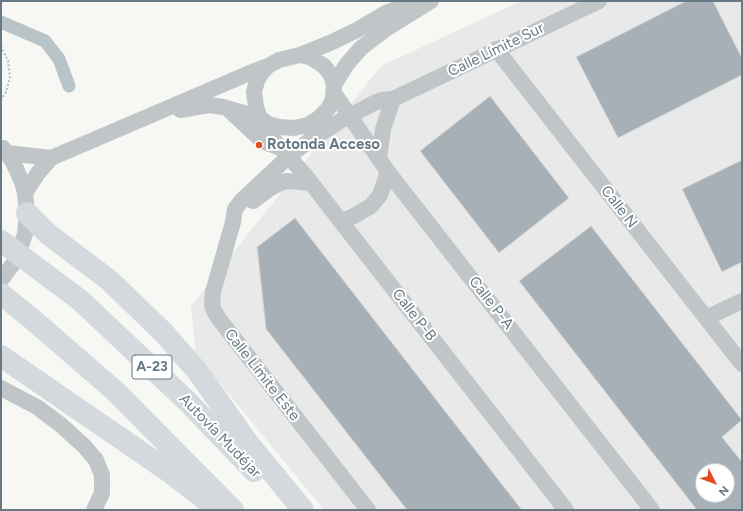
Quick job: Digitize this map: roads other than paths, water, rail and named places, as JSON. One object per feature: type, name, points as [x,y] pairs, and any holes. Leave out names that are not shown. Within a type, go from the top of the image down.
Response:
[{"type":"highway","points":[[26,210],[48,234],[109,280],[164,333],[198,372],[248,443],[303,510]]},
{"type":"highway","name":"Autovía Mudéjar","points":[[1,241],[80,300],[102,320],[188,402],[290,510]]},
{"type":"highway","name":"A-23","points":[[1,294],[32,318],[115,391],[233,510]]},
{"type":"highway","points":[[1,356],[171,473],[217,510]]},
{"type":"street","points":[[1,280],[13,264],[18,254],[23,239],[26,210],[38,173],[51,158],[285,58],[305,53],[339,39],[395,8],[416,1]]},
{"type":"street","points":[[144,119],[197,106],[209,105],[223,107],[262,120],[274,126],[294,128],[308,125],[319,118],[330,105],[334,89],[347,64],[361,48],[386,29],[431,1]]},
{"type":"street","name":"Calle Límite Sur","points":[[350,116],[374,103],[382,100],[393,99],[599,1]]},
{"type":"street","name":"Calle N","points":[[496,49],[742,364]]},
{"type":"street","points":[[305,53],[324,66],[332,75],[334,89]]},
{"type":"street","points":[[262,120],[256,107],[254,92],[260,74],[268,66]]},
{"type":"street","name":"Calle P-A","points":[[334,89],[350,116],[388,172],[652,510]]},
{"type":"street","points":[[379,159],[383,128],[393,99]]},
{"type":"street","points":[[229,110],[260,139],[284,152]]},
{"type":"street","points":[[308,179],[309,141],[350,116]]},
{"type":"street","name":"Calle P-B","points":[[262,120],[269,134],[308,179],[566,510]]},
{"type":"street","name":"Calle Límite Este","points":[[309,141],[284,152],[235,209],[233,222],[213,292],[212,305],[219,319],[368,510]]},
{"type":"street","points":[[4,149],[51,158]]},
{"type":"street","points":[[4,149],[18,172],[26,210]]},
{"type":"street","points":[[339,219],[347,219],[371,206],[380,195],[388,172]]},
{"type":"street","name":"Calle Límite Este","points":[[233,222],[240,213],[260,195],[280,183],[308,179]]},
{"type":"street","points":[[706,318],[742,300]]},
{"type":"street","points":[[1,388],[37,407],[61,425],[84,446],[96,460],[102,475],[102,493],[94,510]]},
{"type":"waterway","points":[[1,22],[45,41],[59,59],[69,86]]},
{"type":"place","name":"Rotonda Acceso","points":[[259,145]]}]
